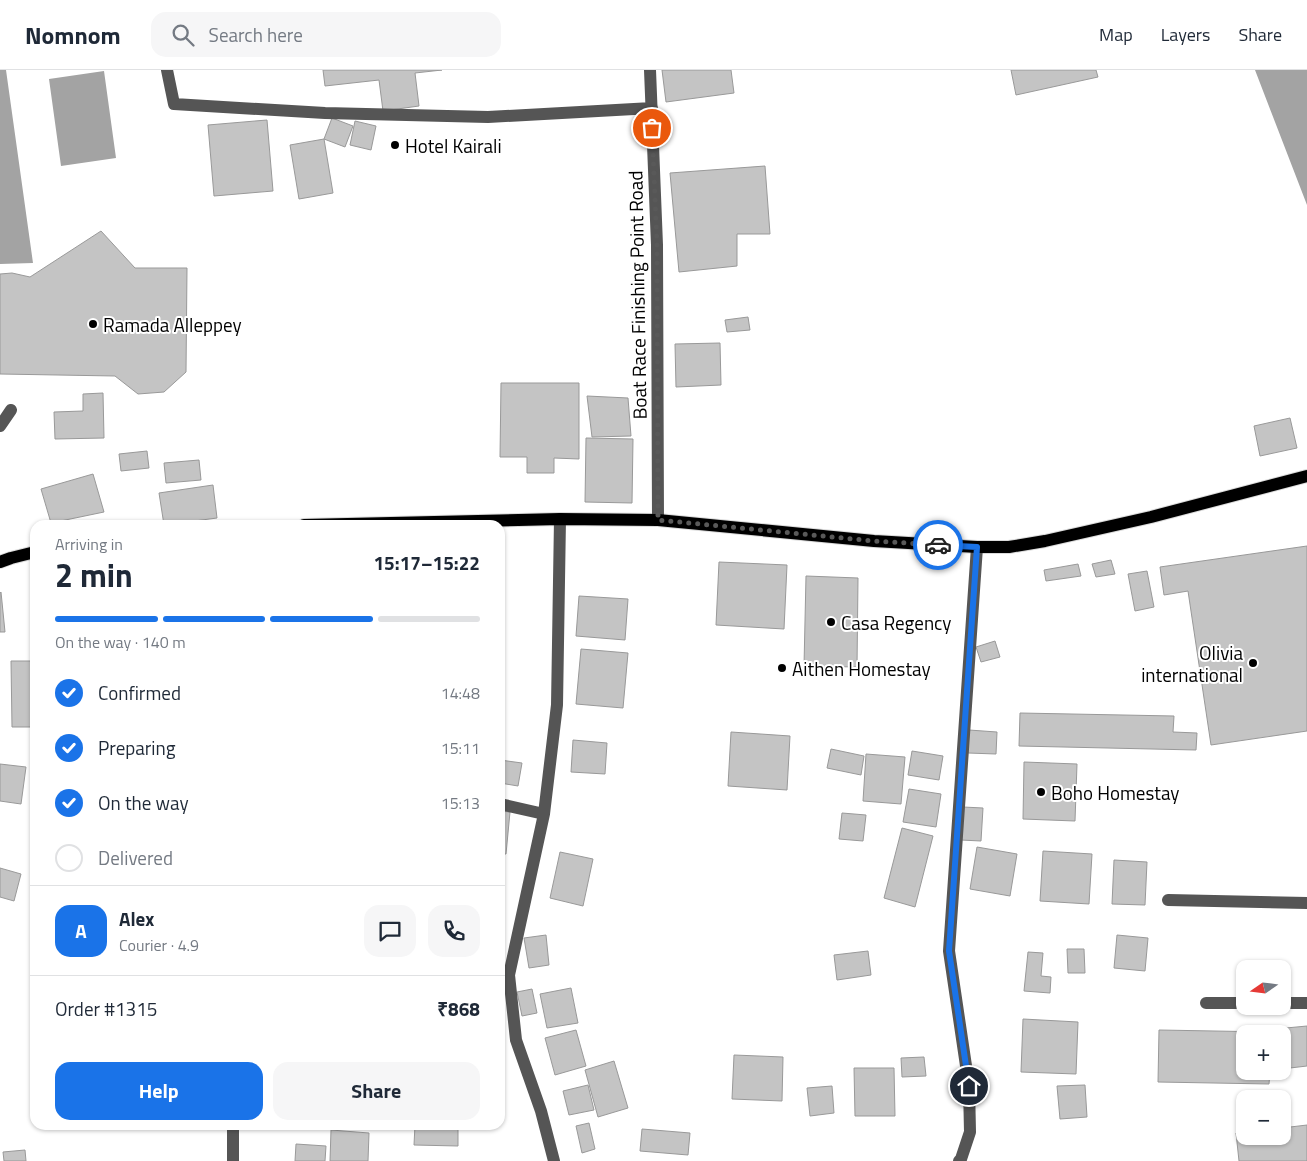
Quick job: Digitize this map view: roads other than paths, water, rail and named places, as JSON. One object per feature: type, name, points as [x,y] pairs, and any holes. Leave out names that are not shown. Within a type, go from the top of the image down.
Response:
[{"type":"main road","points":[[505,520],[658,520],[874,541],[1009,547],[1045,542],[1151,517],[1307,476]]},
{"type":"main road","points":[[0,562],[30,553]]},
{"type":"street","points":[[166,70],[174,104],[325,113],[488,117],[652,108]]},
{"type":"street","name":"Boat Race Finishing Point Road","points":[[650,70],[657,245],[658,520]]},
{"type":"street","points":[[0,426],[11,410]]},
{"type":"street","points":[[505,971],[544,814],[558,705],[560,519]]},
{"type":"street","points":[[959,1161],[961,1160],[970,1132],[969,1086],[949,951],[977,547]]},
{"type":"street","points":[[505,805],[544,814]]},
{"type":"street","points":[[1168,900],[1307,903]]},
{"type":"street","points":[[505,980],[516,1040],[541,1111],[554,1161]]},
{"type":"street","points":[[1206,1003],[1236,1003]]},
{"type":"street","points":[[1291,1003],[1307,1003]]},
{"type":"street","points":[[233,1130],[233,1161]]},
{"type":"place","name":"Hotel Kairali","points":[[395,145]]},
{"type":"place","name":"Ramada Alleppey","points":[[93,324]]},
{"type":"place","name":"Casa Regency","points":[[831,622]]},
{"type":"place","name":"Olivia international","points":[[1253,663]]},
{"type":"place","name":"Aithen Homestay","points":[[782,668]]},
{"type":"place","name":"Boho Homestay","points":[[1041,792]]}]
